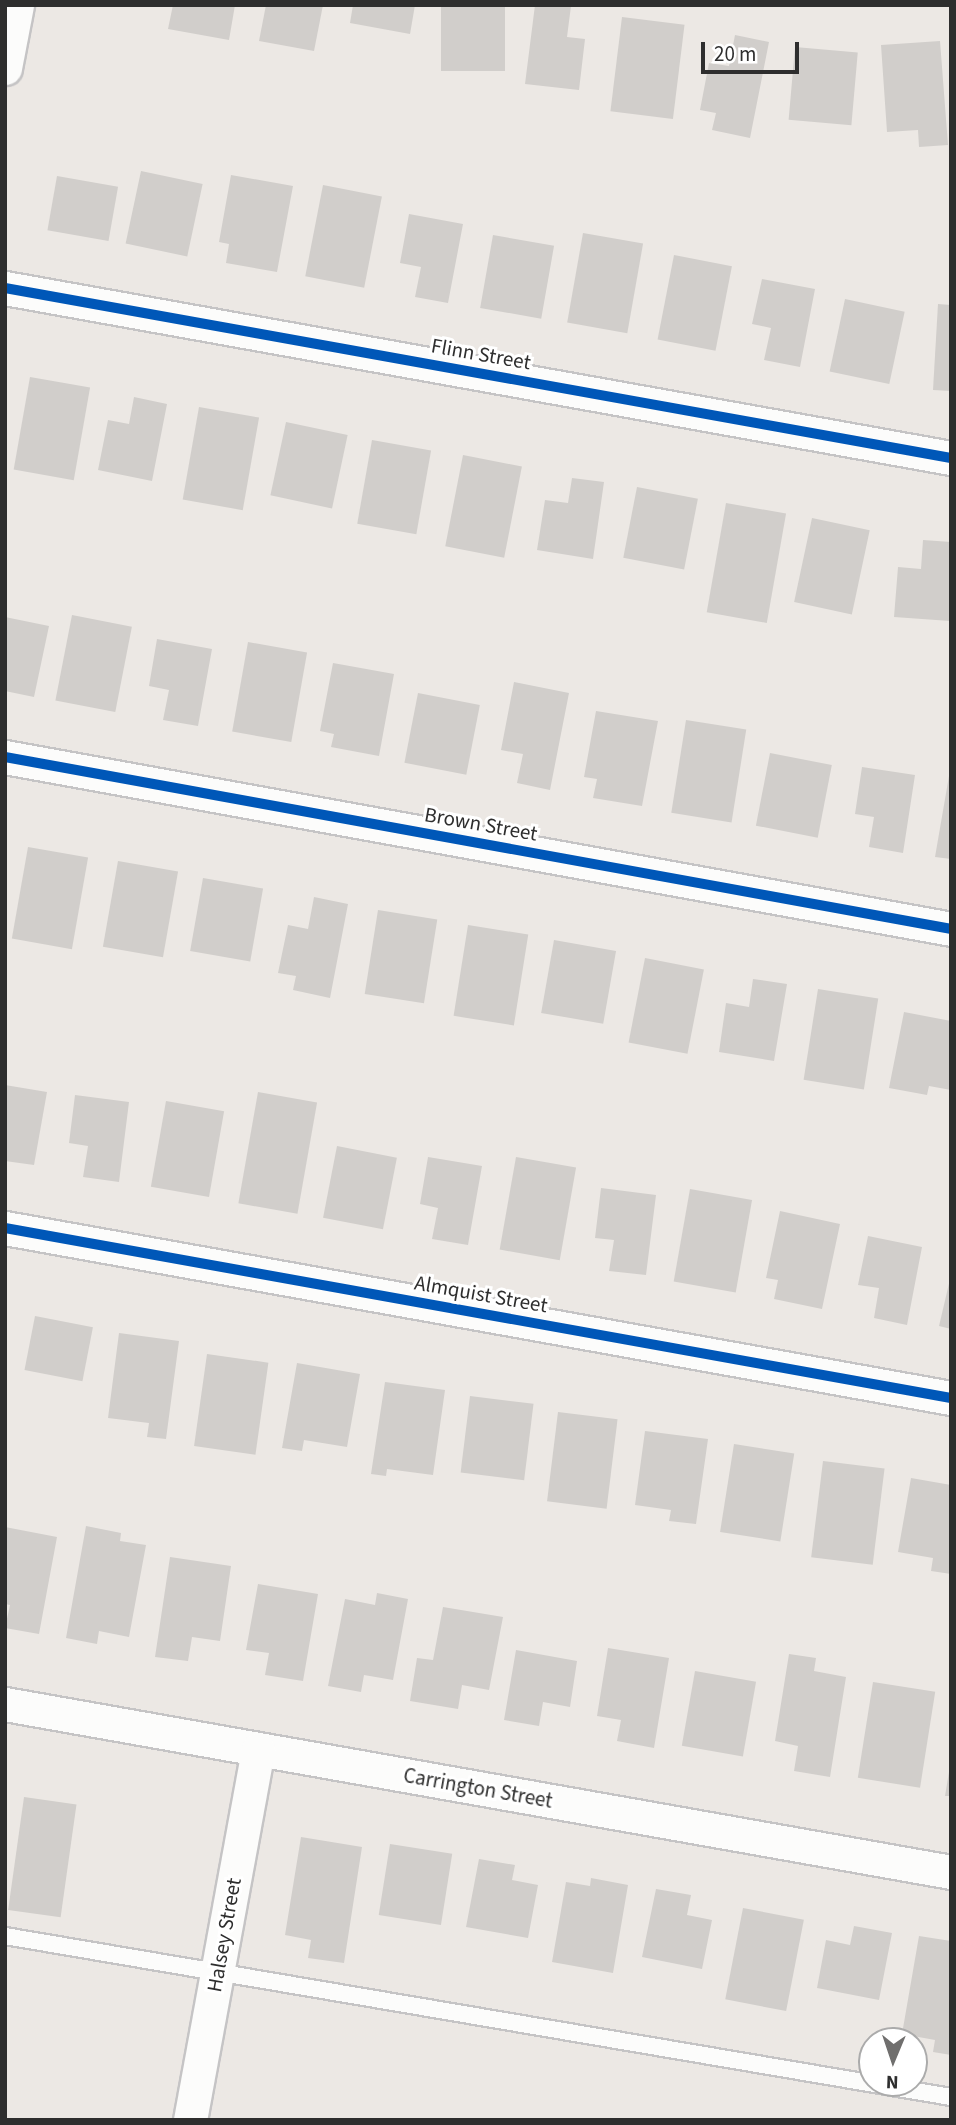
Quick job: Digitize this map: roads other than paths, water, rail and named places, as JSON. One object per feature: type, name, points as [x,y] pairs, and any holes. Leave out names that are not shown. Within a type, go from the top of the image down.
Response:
[{"type":"street","points":[[5,68],[17,5]]},
{"type":"street","name":"Flinn Street","points":[[5,288],[951,458]]},
{"type":"street","name":"Brown Street","points":[[5,757],[951,929]]},
{"type":"street","name":"Almquist Street","points":[[5,1228],[951,1398]]},
{"type":"street","name":"Carrington Street","points":[[5,1704],[951,1872]]},
{"type":"street","name":"Halsey Street","points":[[190,2120],[258,1749]]},
{"type":"lane","points":[[5,1936],[951,2097]]}]
